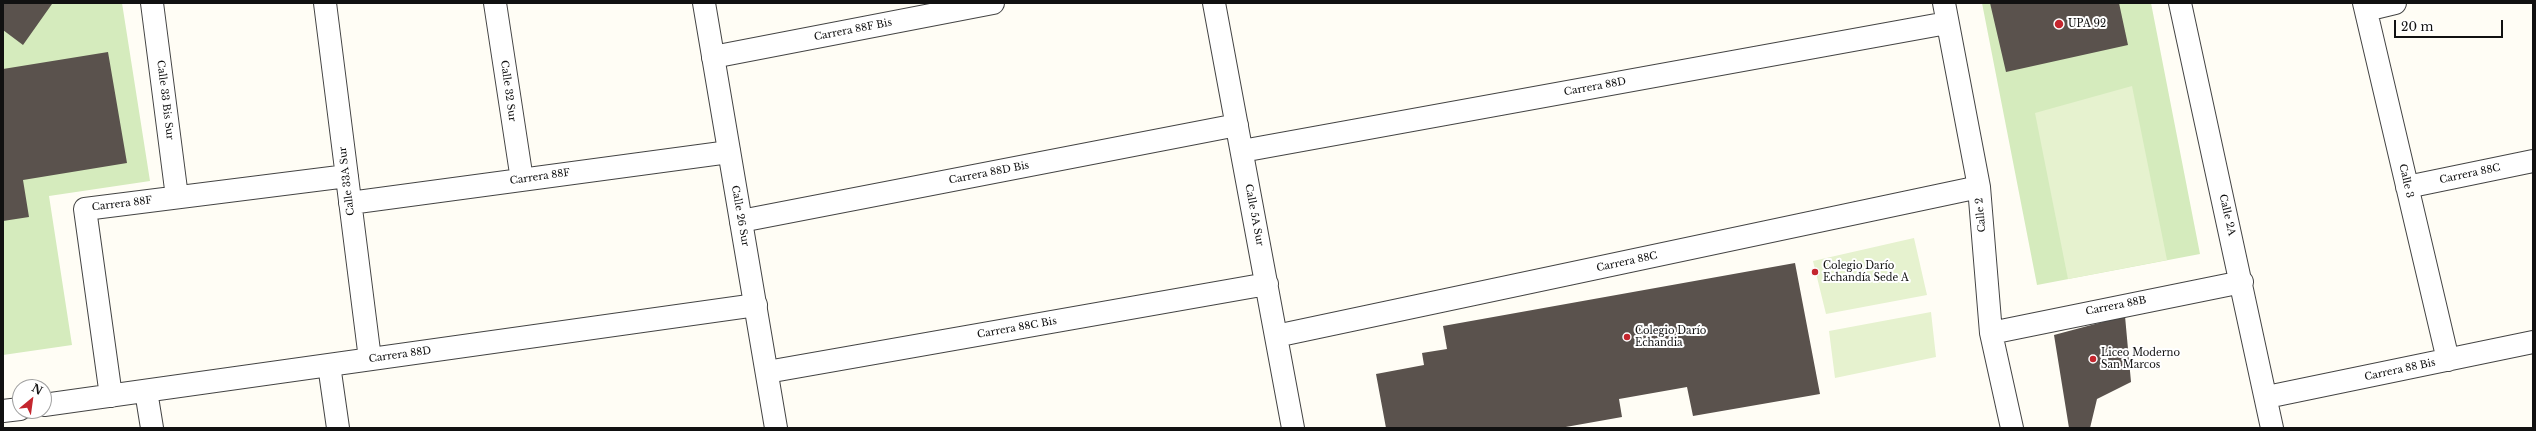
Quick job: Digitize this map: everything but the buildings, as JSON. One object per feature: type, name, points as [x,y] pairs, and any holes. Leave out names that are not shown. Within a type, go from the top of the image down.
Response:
[{"type":"street","name":"Calle 33 Bis Sur","points":[[152,3],[177,197]]},
{"type":"street","name":"Calle 33A Sur","points":[[325,3],[370,359]]},
{"type":"street","name":"Calle 32 Sur","points":[[495,3],[522,180]]},
{"type":"street","name":"Calle 26 Sur","points":[[704,3],[776,428]]},
{"type":"street","name":"Carrera 88F Bis","points":[[713,57],[993,3]]},
{"type":"street","name":"Calle 5A Sur","points":[[1214,3],[1293,428]]},
{"type":"street","name":"Calle 2A","points":[[2180,3],[2267,397],[2272,428]]},
{"type":"street","points":[[2365,6],[2395,3]]},
{"type":"street","name":"Calle 3","points":[[2365,6],[2448,360]]},
{"type":"street","name":"Carrera 88D","points":[[1242,151],[1945,13]]},
{"type":"street","name":"Calle 2","points":[[1945,13],[1979,187],[1991,333],[2012,428]]},
{"type":"street","name":"Carrera 88D Bis","points":[[741,221],[1237,125]]},
{"type":"street","name":"Carrera 88F","points":[[350,203],[729,152]]},
{"type":"street","name":"Carrera 88C","points":[[2407,187],[2533,161]]},
{"type":"street","name":"Carrera 88F","points":[[111,396],[85,209],[347,176]]},
{"type":"street","name":"Carrera 88C","points":[[1276,336],[1979,187]]},
{"type":"street","name":"Carrera 88B","points":[[1991,333],[2242,282]]},
{"type":"street","name":"Carrera 88C Bis","points":[[767,372],[1267,284]]},
{"type":"street","name":"Carrera 88D","points":[[52,404],[756,305]]},
{"type":"street","name":"Carrera 88 Bis","points":[[2267,397],[2533,342]]},
{"type":"street","points":[[329,365],[338,428]]},
{"type":"street","points":[[146,391],[152,428]]},
{"type":"green space","points":[[3,3],[122,3],[150,181],[49,196],[72,345],[3,355]]},
{"type":"green space","points":[[1982,3],[2151,3],[2200,254],[2037,285]]},
{"type":"green space","points":[[2132,86],[2167,260],[2068,279],[2035,113]]},
{"type":"green space","points":[[1914,238],[1927,295],[1826,314],[1813,261]]},
{"type":"green space","points":[[1931,312],[1936,357],[1835,378],[1829,331]]},
{"type":"place","name":"UPA 92","points":[[2059,24]]},
{"type":"place","name":"Colegio Darío Echandía Sede A","points":[[1815,272]]},
{"type":"place","name":"Colegio Darío Echandia","points":[[1627,337]]},
{"type":"place","name":"Liceo Moderno San Marcos","points":[[2093,359]]}]
